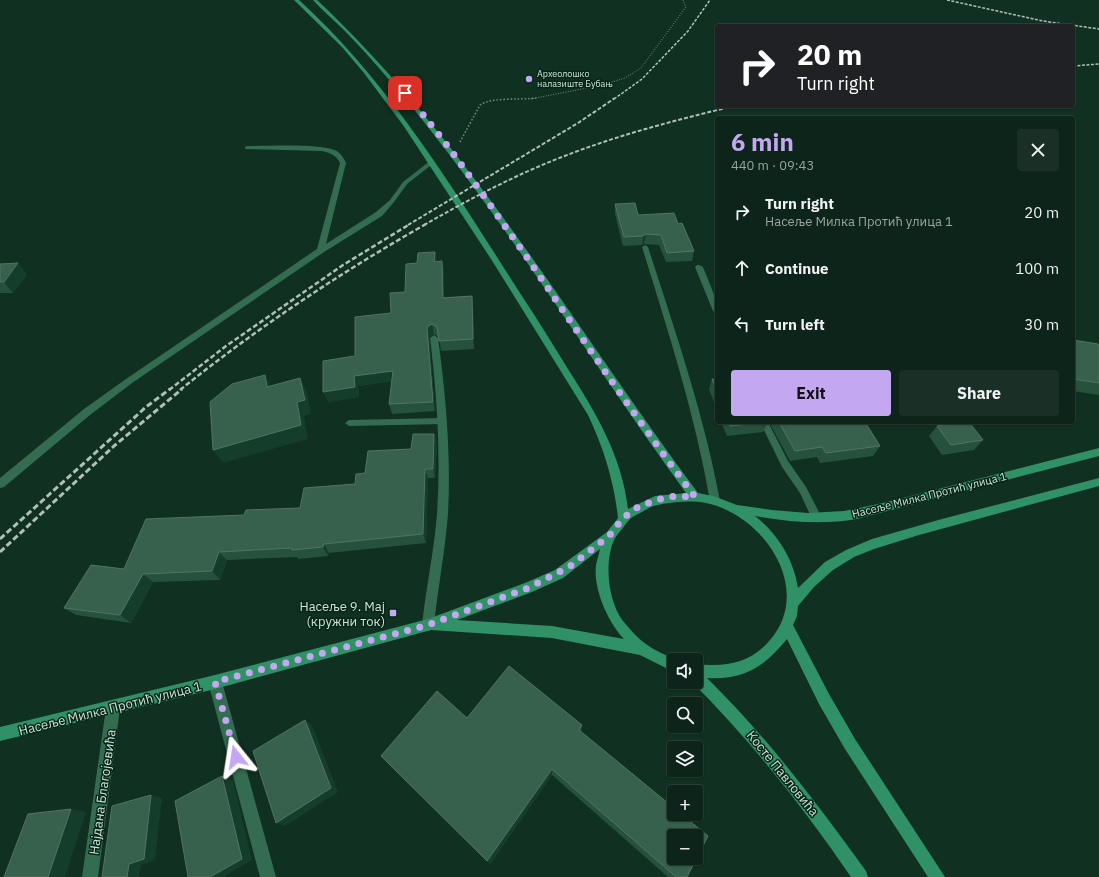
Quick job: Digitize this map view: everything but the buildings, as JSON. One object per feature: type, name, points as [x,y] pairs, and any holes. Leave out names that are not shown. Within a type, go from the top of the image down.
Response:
[{"type":"main road","points":[[296,0],[332,35],[371,80],[409,128],[502,270],[592,414],[602,434],[616,469],[623,518]]},
{"type":"main road","points":[[315,0],[341,24],[382,67],[414,103],[453,153],[640,423],[695,497]]},
{"type":"main road","name":"Насеље Милка Протић улица 1","points":[[734,508],[766,514],[817,518],[850,515],[883,508],[1099,452]]},
{"type":"main road","points":[[793,603],[817,576],[829,566],[842,558],[875,543],[1099,482]]},
{"type":"main road","points":[[667,664],[643,650],[628,636],[615,620],[606,602],[602,585],[600,568],[603,551],[609,536],[623,518],[638,507],[656,500],[675,496],[695,497],[715,501],[734,508],[751,519],[766,532],[778,548],[787,565],[792,584],[793,603],[787,626],[776,644],[760,659],[739,669],[715,673],[703,672]]},
{"type":"main road","name":"Насеље Милка Протић улица 1","points":[[0,734],[113,708],[428,625],[528,588],[559,574],[609,536]]},
{"type":"main road","name":"Насеље Милка Протић улица 1","points":[[428,625],[552,632],[643,650]]},
{"type":"main road","points":[[787,626],[824,699],[864,766],[937,877]]},
{"type":"main road","name":"Косте Павловића","points":[[703,684],[741,722],[784,772],[817,815],[860,877]]},
{"type":"street","points":[[246,148],[322,149],[332,151],[340,156],[342,163],[321,250]]},
{"type":"street","points":[[0,484],[110,394],[321,250],[379,214],[392,202],[405,183],[432,162]]},
{"type":"street","points":[[428,625],[442,515],[443,421],[441,385],[434,338]]},
{"type":"street","points":[[215,682],[268,877]]},
{"type":"street","name":"Најдана Благојевића","points":[[90,877],[113,708]]},
{"type":"lane","points":[[645,247],[698,419],[709,463],[715,501]]},
{"type":"lane","points":[[699,267],[715,306]]},
{"type":"lane","points":[[349,423],[443,421]]},
{"type":"lane","points":[[765,424],[785,464],[803,490],[817,518]]},
{"type":"path","points":[[453,153],[467,131],[480,105],[484,102],[493,100],[523,100],[602,86],[625,78],[641,68],[654,53],[686,7],[683,0]]},
{"type":"railway","points":[[614,99],[642,79],[688,31],[710,0]]},
{"type":"railway","points":[[947,0],[1043,21],[1064,24]]},
{"type":"railway","points":[[1075,26],[1099,29]]},
{"type":"railway","points":[[1075,66],[1099,64]]},
{"type":"railway","points":[[408,225],[578,123],[615,98]]},
{"type":"railway","points":[[424,225],[492,188],[562,157],[647,128],[726,108]]},
{"type":"railway","points":[[169,390],[226,346],[343,265],[410,224]]},
{"type":"railway","points":[[180,390],[209,367],[300,302],[362,262],[426,224]]},
{"type":"railway","points":[[0,539],[146,407],[170,389]]},
{"type":"railway","points":[[0,552],[114,446],[182,389]]},
{"type":"place","name":"Археолошко налазиште Бубањ","points":[[529,79]]},
{"type":"place","name":"Насеље 9. Мај (кружни ток)","points":[[393,613]]},
{"type":"route","points":[[236,757],[215,682],[428,625],[528,588],[559,574],[569,567],[609,536],[623,518],[638,507],[656,500],[675,496],[695,497],[640,423],[471,177],[405,93]]}]
